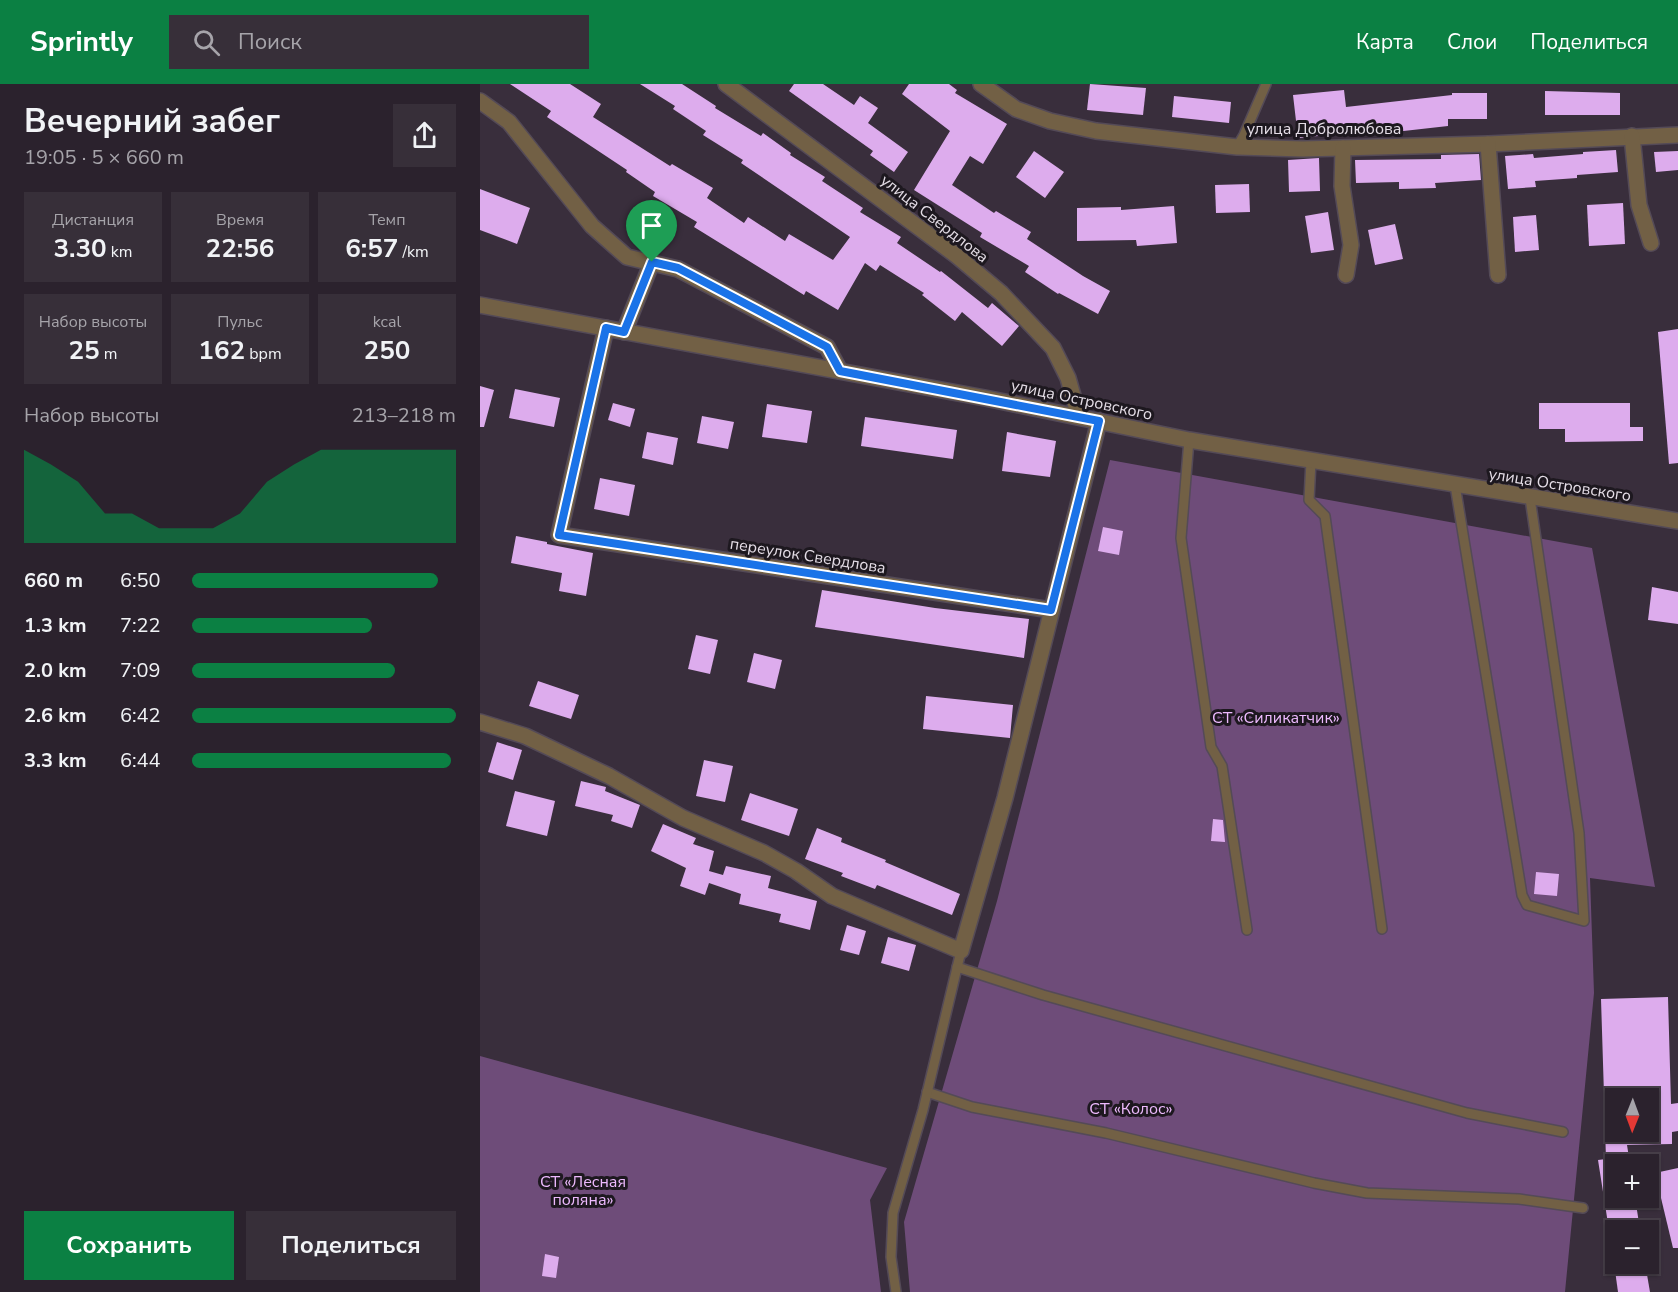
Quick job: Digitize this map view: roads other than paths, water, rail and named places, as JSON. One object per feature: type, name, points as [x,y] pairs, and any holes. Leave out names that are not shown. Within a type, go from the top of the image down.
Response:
[{"type":"street","name":"улица Свердлова","points":[[726,84],[957,256],[1001,293],[1053,348],[1068,378],[1079,417]]},
{"type":"street","name":"улица Добролюбова","points":[[981,84],[1016,109],[1050,122],[1096,131],[1237,147],[1343,148],[1678,135]]},
{"type":"street","points":[[480,101],[508,122],[592,226],[627,257],[678,268],[827,347],[840,371]]},
{"type":"street","points":[[1632,136],[1639,205],[1651,243]]},
{"type":"street","points":[[1488,144],[1498,275]]},
{"type":"street","points":[[1343,148],[1342,186],[1351,245],[1346,275]]},
{"type":"street","points":[[624,332],[652,262]]},
{"type":"street","name":"улица Островского","points":[[480,305],[840,371],[1189,440],[1678,521]]},
{"type":"street","name":"переулок Свердлова","points":[[606,328],[559,535],[1051,610]]},
{"type":"street","points":[[480,722],[525,736],[609,776],[682,818],[764,854],[796,871],[832,896],[961,951],[1005,798],[1099,421]]},
{"type":"lane","points":[[1237,147],[1266,84]]},
{"type":"lane","points":[[1189,440],[1181,538],[1211,747],[1222,766],[1247,930]]},
{"type":"lane","points":[[1311,461],[1309,500],[1325,516],[1382,929]]},
{"type":"lane","points":[[1455,485],[1522,895],[1527,905],[1584,921],[1579,833],[1530,498]]},
{"type":"lane","points":[[896,1292],[891,1257],[893,1213],[927,1092],[961,951]]},
{"type":"lane","points":[[957,967],[1054,998],[1467,1113],[1563,1132]]},
{"type":"lane","points":[[927,1092],[972,1107],[1106,1133],[1314,1183],[1366,1192],[1519,1199],[1582,1208]]},
{"type":"park label","name":"СТ «Силикатчик»","points":[[1276,717]]},
{"type":"park label","name":"СТ «Колос»","points":[[1131,1108]]},
{"type":"park label","name":"СТ «Лесная поляна»","points":[[583,1190]]}]
